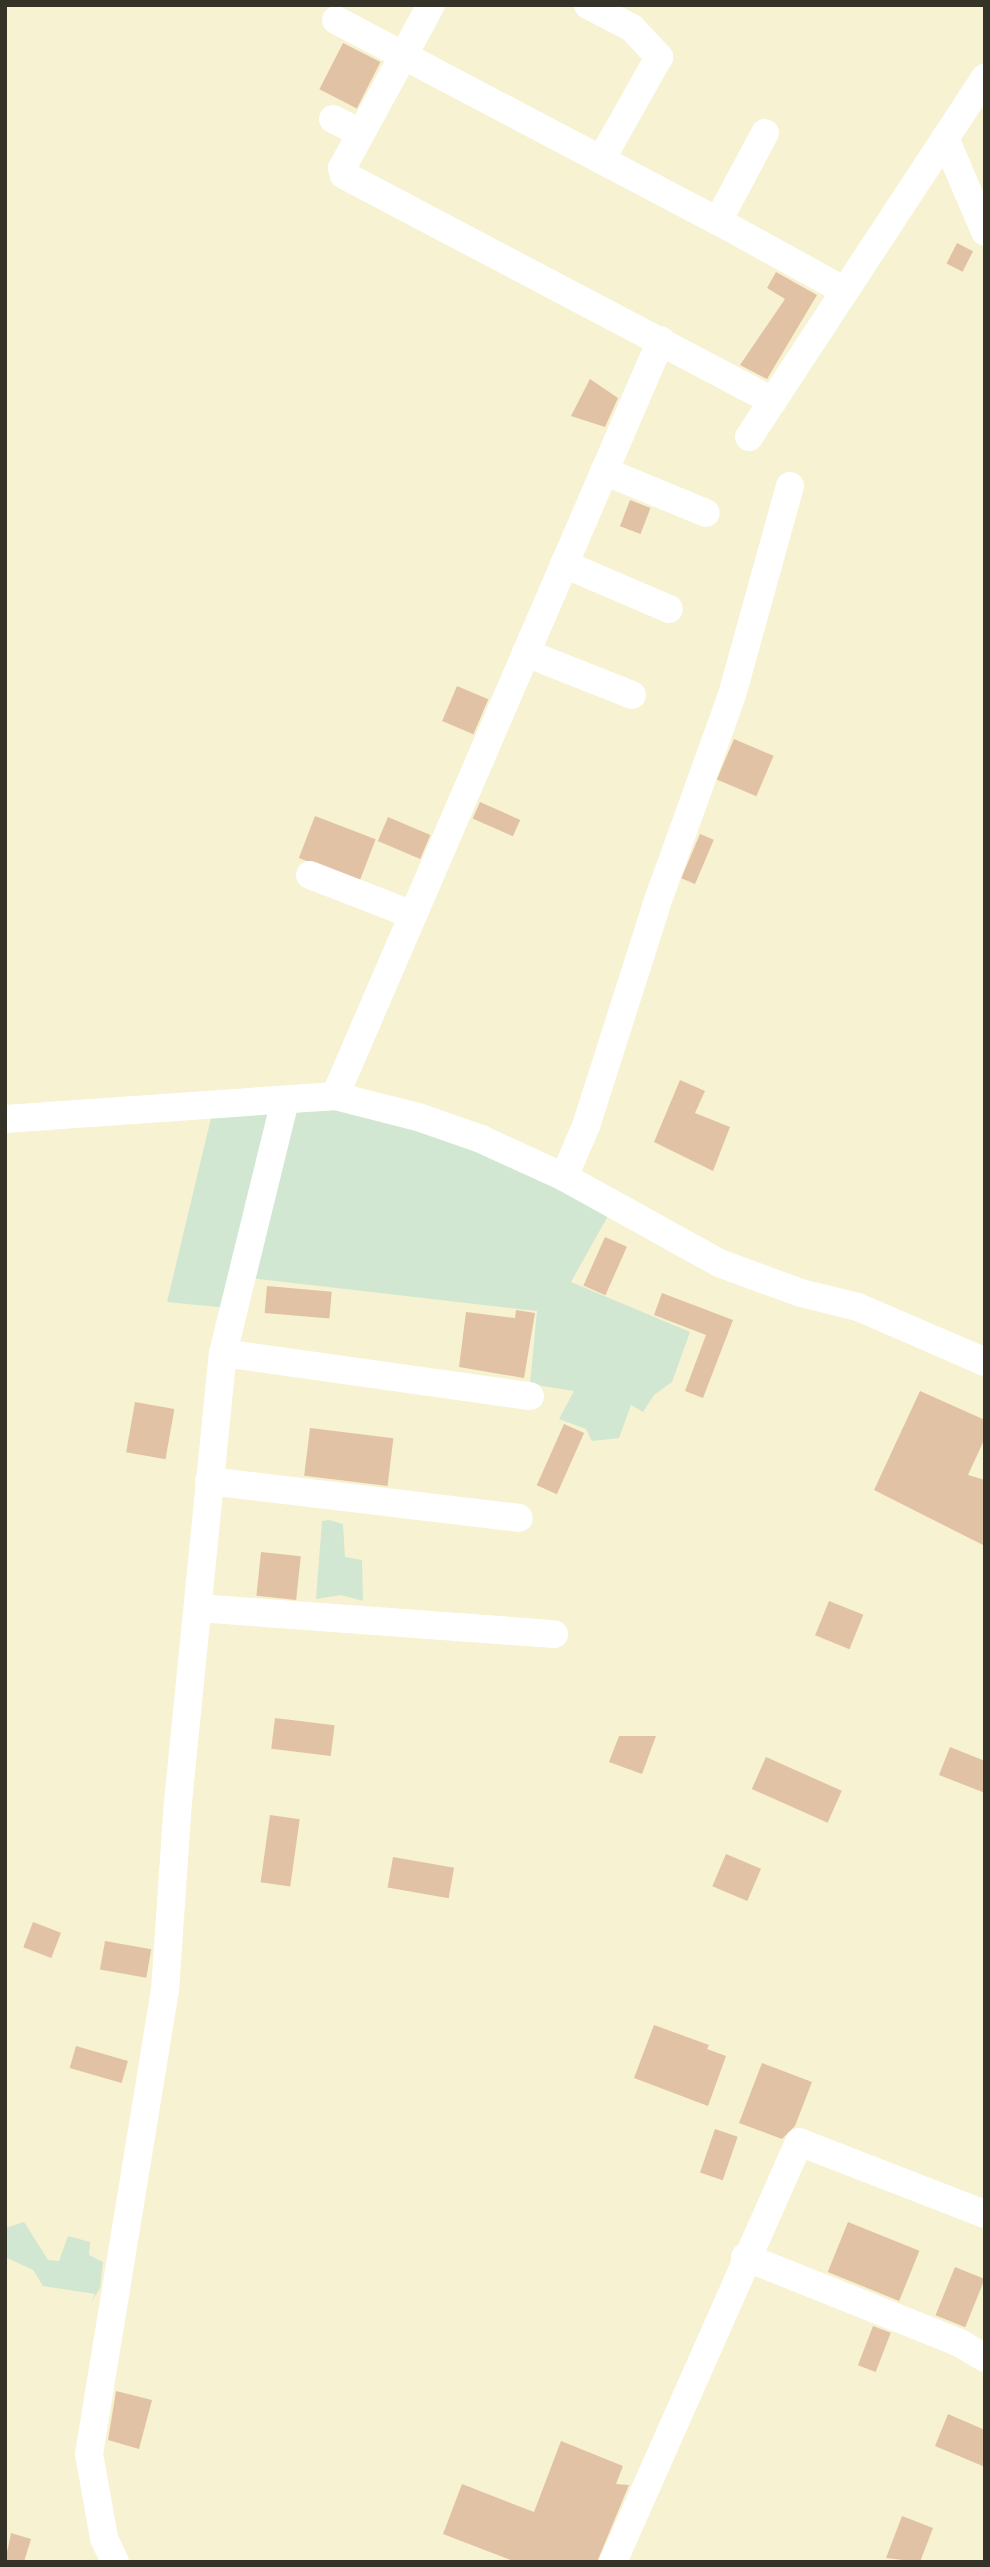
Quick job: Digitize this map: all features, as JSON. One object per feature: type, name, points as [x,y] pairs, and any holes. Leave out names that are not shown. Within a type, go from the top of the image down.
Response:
[{"type":"street","points":[[431,5],[342,168],[344,175],[773,401]]},
{"type":"street","points":[[589,5],[632,27],[659,57],[601,160]]},
{"type":"street","points":[[336,20],[718,221],[845,292]]},
{"type":"street","points":[[749,437],[985,78]]},
{"type":"street","points":[[333,119],[361,132]]},
{"type":"street","points":[[718,221],[765,133]]},
{"type":"street","points":[[946,138],[985,232]]},
{"type":"street","points":[[335,1096],[661,340]]},
{"type":"street","points":[[604,471],[706,513]]},
{"type":"street","points":[[564,1177],[586,1126],[656,906],[732,695],[790,486]]},
{"type":"street","points":[[564,564],[669,609]]},
{"type":"street","points":[[526,653],[632,695]]},
{"type":"street","points":[[310,875],[413,915]]},
{"type":"street","points":[[5,1119],[335,1096],[418,1117],[481,1139],[564,1177],[719,1263],[801,1293],[858,1307],[985,1362]]},
{"type":"street","points":[[115,2562],[104,2538],[89,2454],[164,1991],[209,1480],[223,1353],[285,1100]]},
{"type":"street","points":[[223,1353],[530,1396]]},
{"type":"street","points":[[209,1480],[519,1518]]},
{"type":"street","points":[[198,1608],[554,1634]]},
{"type":"street","points":[[613,2562],[745,2257],[799,2142],[985,2214]]},
{"type":"street","points":[[745,2257],[960,2343],[985,2358]]},
{"type":"green space","points":[[273,1110],[228,1308],[167,1302],[212,1114]]},
{"type":"green space","points":[[337,1110],[421,1127],[482,1149],[609,1214],[571,1282],[690,1332],[672,1382],[654,1395],[643,1412],[631,1405],[619,1438],[592,1441],[586,1429],[559,1419],[574,1391],[530,1384],[537,1311],[249,1278],[290,1113]]},
{"type":"green space","points":[[322,1521],[343,1524],[345,1557],[362,1560],[363,1601],[341,1595],[316,1599]]},
{"type":"green space","points":[[24,2222],[48,2260],[59,2261],[68,2236],[90,2242],[89,2255],[103,2262],[100,2288],[91,2303],[95,2294],[43,2286],[33,2270],[5,2257],[5,2228]]},
{"type":"building","points":[[343,43],[380,62],[357,108],[319,89]]},
{"type":"building","points":[[957,243],[973,251],[963,272],[947,263]]},
{"type":"building","points":[[776,272],[817,295],[767,379],[740,365],[785,299],[767,288]]},
{"type":"building","points":[[590,379],[618,398],[605,427],[571,416]]},
{"type":"building","points":[[630,500],[651,508],[641,534],[620,526]]},
{"type":"building","points":[[457,686],[488,699],[473,734],[442,721]]},
{"type":"building","points":[[734,739],[774,756],[756,796],[717,780]]},
{"type":"building","points":[[480,802],[520,820],[513,836],[473,818]]},
{"type":"building","points":[[315,816],[376,839],[360,881],[299,858]]},
{"type":"building","points":[[388,817],[430,835],[420,859],[378,841]]},
{"type":"building","points":[[700,834],[714,840],[695,884],[681,878]]},
{"type":"building","points":[[680,1080],[705,1091],[695,1113],[730,1127],[713,1171],[654,1142]]},
{"type":"building","points":[[605,1237],[627,1247],[605,1295],[583,1285]]},
{"type":"building","points":[[267,1286],[332,1292],[329,1319],[265,1313]]},
{"type":"building","points":[[662,1293],[733,1320],[703,1398],[685,1391],[706,1335],[654,1315]]},
{"type":"building","points":[[516,1310],[535,1313],[524,1378],[459,1367],[466,1312],[515,1318]]},
{"type":"building","points":[[920,1391],[985,1420],[985,1438],[968,1475],[985,1480],[985,1546],[874,1490]]},
{"type":"building","points":[[135,1402],[174,1409],[166,1459],[126,1452]]},
{"type":"building","points":[[564,1424],[584,1433],[557,1494],[537,1485]]},
{"type":"building","points":[[310,1428],[393,1438],[388,1486],[304,1476]]},
{"type":"building","points":[[261,1552],[301,1556],[296,1600],[256,1596]]},
{"type":"building","points":[[829,1601],[863,1615],[849,1649],[815,1635]]},
{"type":"building","points":[[275,1718],[335,1725],[331,1756],[271,1749]]},
{"type":"building","points":[[619,1736],[656,1736],[642,1774],[609,1762]]},
{"type":"building","points":[[950,1747],[985,1761],[985,1793],[939,1775]]},
{"type":"building","points":[[766,1757],[842,1791],[828,1823],[752,1789]]},
{"type":"building","points":[[270,1815],[300,1819],[290,1887],[261,1882]]},
{"type":"building","points":[[726,1854],[761,1869],[747,1901],[712,1886]]},
{"type":"building","points":[[393,1857],[454,1868],[449,1898],[388,1888]]},
{"type":"building","points":[[33,1922],[61,1933],[51,1958],[23,1947]]},
{"type":"building","points":[[105,1941],[151,1949],[146,1978],[100,1970]]},
{"type":"building","points":[[654,2025],[709,2045],[707,2049],[726,2056],[708,2106],[634,2078]]},
{"type":"building","points":[[76,2046],[128,2061],[122,2083],[70,2068]]},
{"type":"building","points":[[762,2063],[812,2082],[795,2126],[782,2139],[739,2123]]},
{"type":"building","points":[[715,2129],[738,2137],[723,2180],[700,2172]]},
{"type":"building","points":[[848,2222],[919,2251],[899,2301],[828,2272]]},
{"type":"building","points":[[955,2267],[985,2279],[965,2327],[936,2315]]},
{"type":"building","points":[[873,2326],[891,2333],[876,2372],[858,2365]]},
{"type":"building","points":[[116,2391],[152,2400],[139,2449],[108,2440]]},
{"type":"building","points":[[948,2414],[985,2430],[985,2467],[935,2446]]},
{"type":"building","points":[[561,2441],[623,2466],[616,2484],[629,2485],[597,2562],[516,2562],[443,2534],[462,2484],[534,2512]]},
{"type":"building","points":[[902,2516],[933,2528],[920,2562],[886,2558]]},
{"type":"building","points":[[11,2533],[31,2539],[24,2562],[5,2562]]}]
